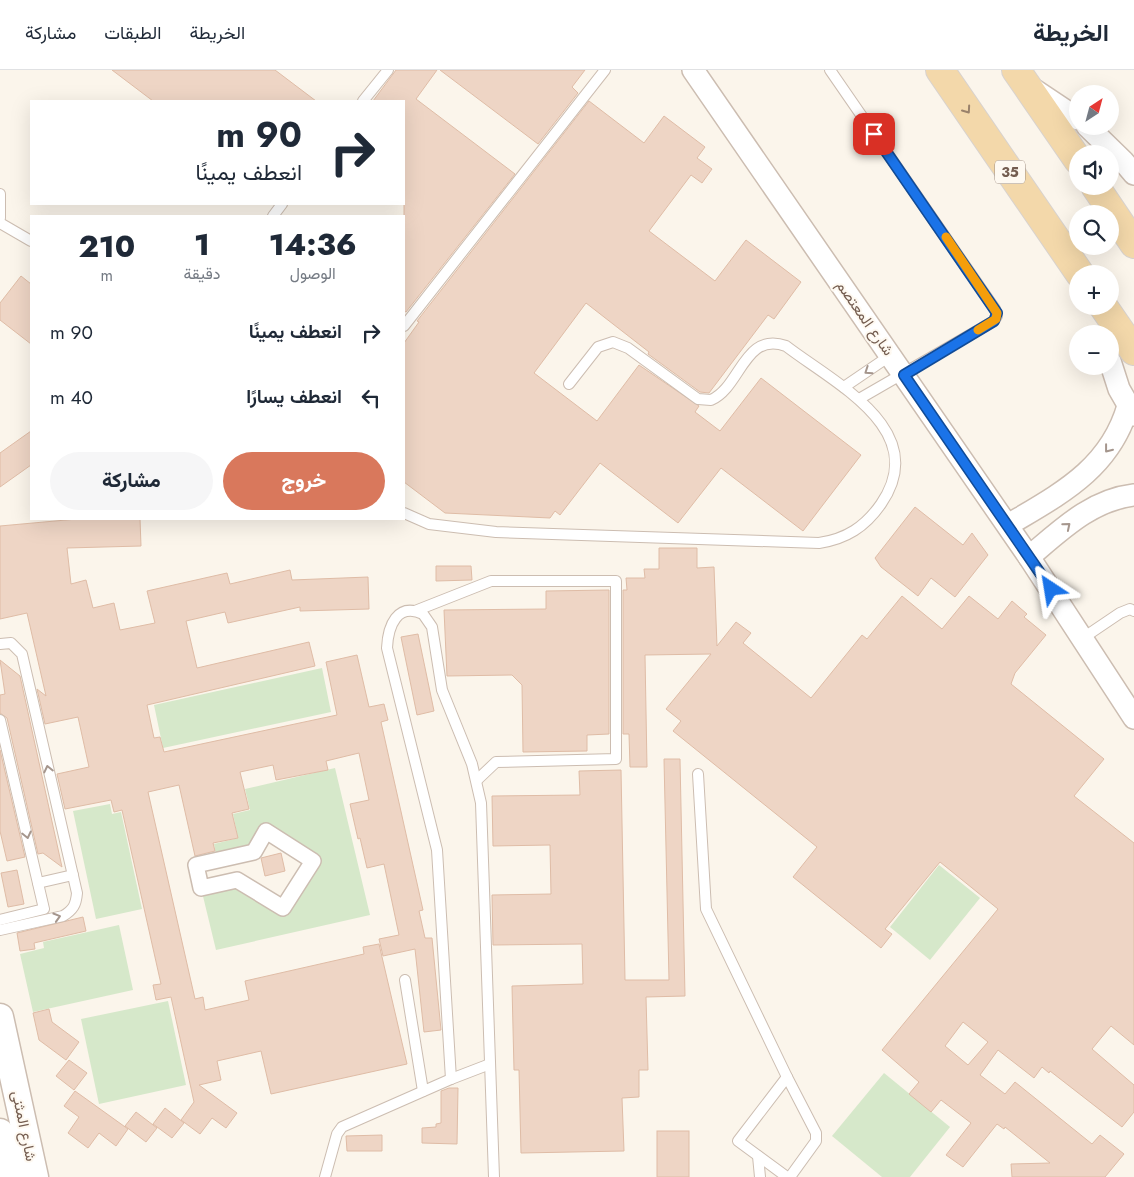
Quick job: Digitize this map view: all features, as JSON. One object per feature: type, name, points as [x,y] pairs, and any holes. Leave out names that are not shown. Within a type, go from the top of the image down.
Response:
[{"type":"main road","name":"35","points":[[940,70],[1074,265]]},
{"type":"main road","points":[[1021,77],[1069,147]]},
{"type":"main road","points":[[1101,195],[1134,244]]},
{"type":"main road","points":[[1107,319],[1134,351]]},
{"type":"street","name":"شارع المعتصم","points":[[693,70],[1008,525],[1134,718]]},
{"type":"street","points":[[1021,77],[1069,112]]},
{"type":"street","points":[[1096,135],[1130,167]]},
{"type":"street","points":[[1008,525],[1061,493],[1098,462],[1113,443],[1131,410],[1119,389],[1114,375]]},
{"type":"street","points":[[1029,557],[1081,514],[1111,500],[1134,495]]},
{"type":"street","points":[[266,831],[313,860],[283,908],[237,880],[201,888],[196,865],[254,852],[266,831]]},
{"type":"street","name":"شارع المثنى","points":[[0,1017],[35,1177]]},
{"type":"street","name":"شارع المثنى","points":[[0,1132],[10,1177]]},
{"type":"lane","points":[[364,100],[388,70]]},
{"type":"lane","points":[[405,325],[605,70]]},
{"type":"lane","points":[[830,70],[997,313],[994,321],[859,400]]},
{"type":"lane","points":[[0,194],[0,218]]},
{"type":"lane","points":[[0,223],[30,240]]},
{"type":"lane","points":[[405,513],[429,524],[496,532],[809,543],[832,541],[853,534],[868,521],[889,493],[894,480],[892,444],[880,420],[844,387],[786,346],[769,342],[753,351],[722,394],[711,400],[698,399],[628,348],[613,342],[598,347],[569,384]]},
{"type":"lane","points":[[844,387],[891,355]]},
{"type":"lane","points":[[451,1079],[437,850],[387,648],[387,636],[396,617],[402,612],[415,610],[491,581],[616,581],[616,760],[496,762],[477,780]]},
{"type":"lane","points":[[1083,638],[1120,613],[1130,609],[1134,611]]},
{"type":"lane","points":[[415,610],[423,614],[432,627],[442,690],[477,780],[481,803],[494,1177]]},
{"type":"lane","points":[[0,644],[11,643],[22,654],[77,893],[76,903],[71,912],[63,916],[0,930]]},
{"type":"lane","points":[[0,720],[44,909],[0,920]]},
{"type":"lane","points":[[698,774],[706,910],[816,1133],[816,1141],[789,1177],[738,1141],[788,1077]]},
{"type":"lane","points":[[38,883],[73,875]]},
{"type":"lane","points":[[405,980],[423,1091]]},
{"type":"lane","points":[[325,1177],[337,1134],[342,1127],[490,1064]]},
{"type":"lane","points":[[758,1156],[760,1177]]},
{"type":"green space","points":[[322,668],[331,712],[163,748],[154,705]]},
{"type":"green space","points":[[335,768],[370,915],[216,950],[201,888],[237,880],[282,908],[313,861],[266,831],[254,852],[217,860],[214,844],[238,838],[233,814],[250,810],[245,789]]},
{"type":"green space","points":[[110,804],[112,814],[121,812],[142,909],[96,919],[73,811]]},
{"type":"green space","points":[[939,865],[980,898],[930,960],[890,927]]},
{"type":"green space","points":[[119,925],[133,990],[33,1012],[20,954],[44,948],[43,942]]},
{"type":"green space","points":[[168,1001],[186,1085],[99,1104],[81,1019]]},
{"type":"green space","points":[[884,1073],[950,1127],[910,1177],[882,1177],[832,1136]]},
{"type":"building","points":[[112,70],[275,70],[315,100],[152,100]]},
{"type":"building","points":[[396,70],[437,70],[416,99],[515,174],[406,312],[404,215],[405,100],[374,100]]},
{"type":"building","points":[[440,70],[585,70],[572,87],[578,93],[538,144]]},
{"type":"building","points":[[589,101],[644,143],[664,116],[705,147],[697,158],[712,169],[702,183],[691,175],[649,231],[715,281],[746,240],[801,282],[774,319],[768,315],[709,393],[700,392],[648,354],[649,352],[586,303],[534,373],[597,421],[639,365],[699,406],[695,412],[720,431],[761,378],[861,455],[803,531],[721,468],[678,523],[600,463],[560,515],[555,511],[550,518],[445,513],[405,483],[405,342],[419,322],[417,321]]},
{"type":"building","points":[[21,276],[30,283],[30,343],[0,320],[0,303]]},
{"type":"building","points":[[30,432],[30,466],[0,487],[0,453]]},
{"type":"building","points":[[915,507],[963,545],[972,533],[988,555],[955,597],[931,578],[918,596],[881,567],[875,558]]},
{"type":"building","points":[[66,520],[140,520],[141,546],[67,548],[71,584],[86,580],[93,608],[114,603],[120,630],[155,623],[147,591],[227,573],[230,584],[290,570],[292,580],[368,577],[369,609],[300,611],[300,607],[228,623],[225,612],[186,621],[197,668],[309,642],[315,666],[147,705],[154,738],[160,737],[164,752],[337,715],[326,662],[357,655],[369,707],[384,704],[388,720],[381,722],[423,910],[419,911],[425,938],[432,938],[441,1030],[424,1032],[415,949],[383,956],[379,939],[399,935],[384,864],[367,868],[350,804],[369,800],[359,753],[326,761],[328,770],[276,780],[273,765],[240,772],[249,809],[232,813],[238,838],[213,843],[215,851],[195,856],[179,785],[148,792],[195,999],[203,997],[205,1010],[249,1000],[245,981],[364,954],[363,947],[379,944],[407,1064],[271,1094],[261,1051],[217,1061],[221,1080],[199,1085],[237,1113],[226,1128],[212,1118],[200,1134],[181,1120],[194,1102],[171,997],[156,1000],[153,985],[161,984],[122,810],[114,812],[111,800],[65,809],[57,774],[89,767],[78,717],[45,724],[37,689],[46,696],[27,613],[0,619],[0,526]]},
{"type":"building","points":[[659,548],[697,548],[697,568],[714,567],[717,646],[736,622],[751,633],[743,643],[811,698],[862,635],[867,639],[902,596],[942,629],[969,596],[998,619],[1012,601],[1027,614],[1024,617],[1046,635],[1015,673],[1011,684],[1104,759],[1074,796],[1134,843],[1134,1045],[1111,1026],[1092,1049],[1134,1085],[1134,1112],[1122,1127],[1050,1071],[1049,1073],[1042,1067],[1034,1078],[998,1050],[980,1075],[1005,1094],[1015,1082],[1092,1144],[1100,1135],[1124,1154],[1105,1177],[1012,1177],[1011,1164],[1050,1163],[1005,1127],[1004,1129],[997,1124],[963,1167],[946,1155],[971,1123],[941,1100],[931,1112],[909,1094],[919,1082],[882,1050],[998,909],[940,862],[885,929],[892,934],[881,948],[793,877],[817,847],[673,731],[681,721],[666,709],[711,654],[645,655],[647,767],[630,767],[629,734],[623,734],[623,590],[627,590],[626,578],[645,578],[644,569],[659,569]],"holes":[[[963,1022],[988,1042],[968,1065],[945,1046]]]},
{"type":"building","points":[[436,566],[471,566],[472,580],[436,581]]},
{"type":"building","points":[[609,590],[609,734],[587,735],[587,751],[523,752],[522,685],[512,675],[447,676],[444,610],[546,609],[546,591]]},
{"type":"building","points":[[418,634],[434,711],[417,715],[401,637]]},
{"type":"building","points":[[0,660],[20,676],[62,867],[43,853],[38,854],[7,718],[0,713],[0,695],[5,694]]},
{"type":"building","points":[[0,750],[25,857],[7,861],[0,831]]},
{"type":"building","points":[[664,759],[680,759],[685,996],[646,997],[648,1070],[639,1070],[639,1097],[622,1098],[624,1151],[521,1153],[519,1070],[514,1070],[512,986],[583,984],[582,944],[493,945],[492,895],[551,894],[550,845],[493,846],[492,796],[580,795],[579,771],[621,770],[625,980],[669,980]]},
{"type":"building","points":[[281,853],[285,871],[265,876],[261,858]]},
{"type":"building","points":[[17,870],[24,904],[8,907],[1,873]]},
{"type":"building","points":[[83,917],[86,931],[34,943],[35,949],[20,951],[17,933]]},
{"type":"building","points":[[49,1009],[52,1022],[79,1042],[66,1060],[39,1040],[33,1013]]},
{"type":"building","points":[[69,1060],[87,1073],[74,1090],[56,1076]]},
{"type":"building","points":[[449,1088],[458,1088],[457,1144],[422,1143],[422,1128],[436,1127],[436,1124],[441,1123],[441,1091]]},
{"type":"building","points":[[75,1091],[128,1129],[116,1146],[99,1133],[88,1148],[68,1133],[79,1117],[64,1106]]},
{"type":"building","points":[[165,1108],[184,1123],[172,1138],[153,1124]]},
{"type":"building","points":[[136,1112],[157,1128],[146,1142],[125,1126]]},
{"type":"building","points":[[657,1131],[689,1131],[689,1177],[657,1177]]},
{"type":"building","points":[[382,1135],[382,1151],[347,1151],[346,1136]]},
{"type":"slow traffic","points":[[946,237],[997,313],[994,321],[978,330]]},
{"type":"route","points":[[874,134],[997,313],[994,321],[904,375],[1051,589]]}]
